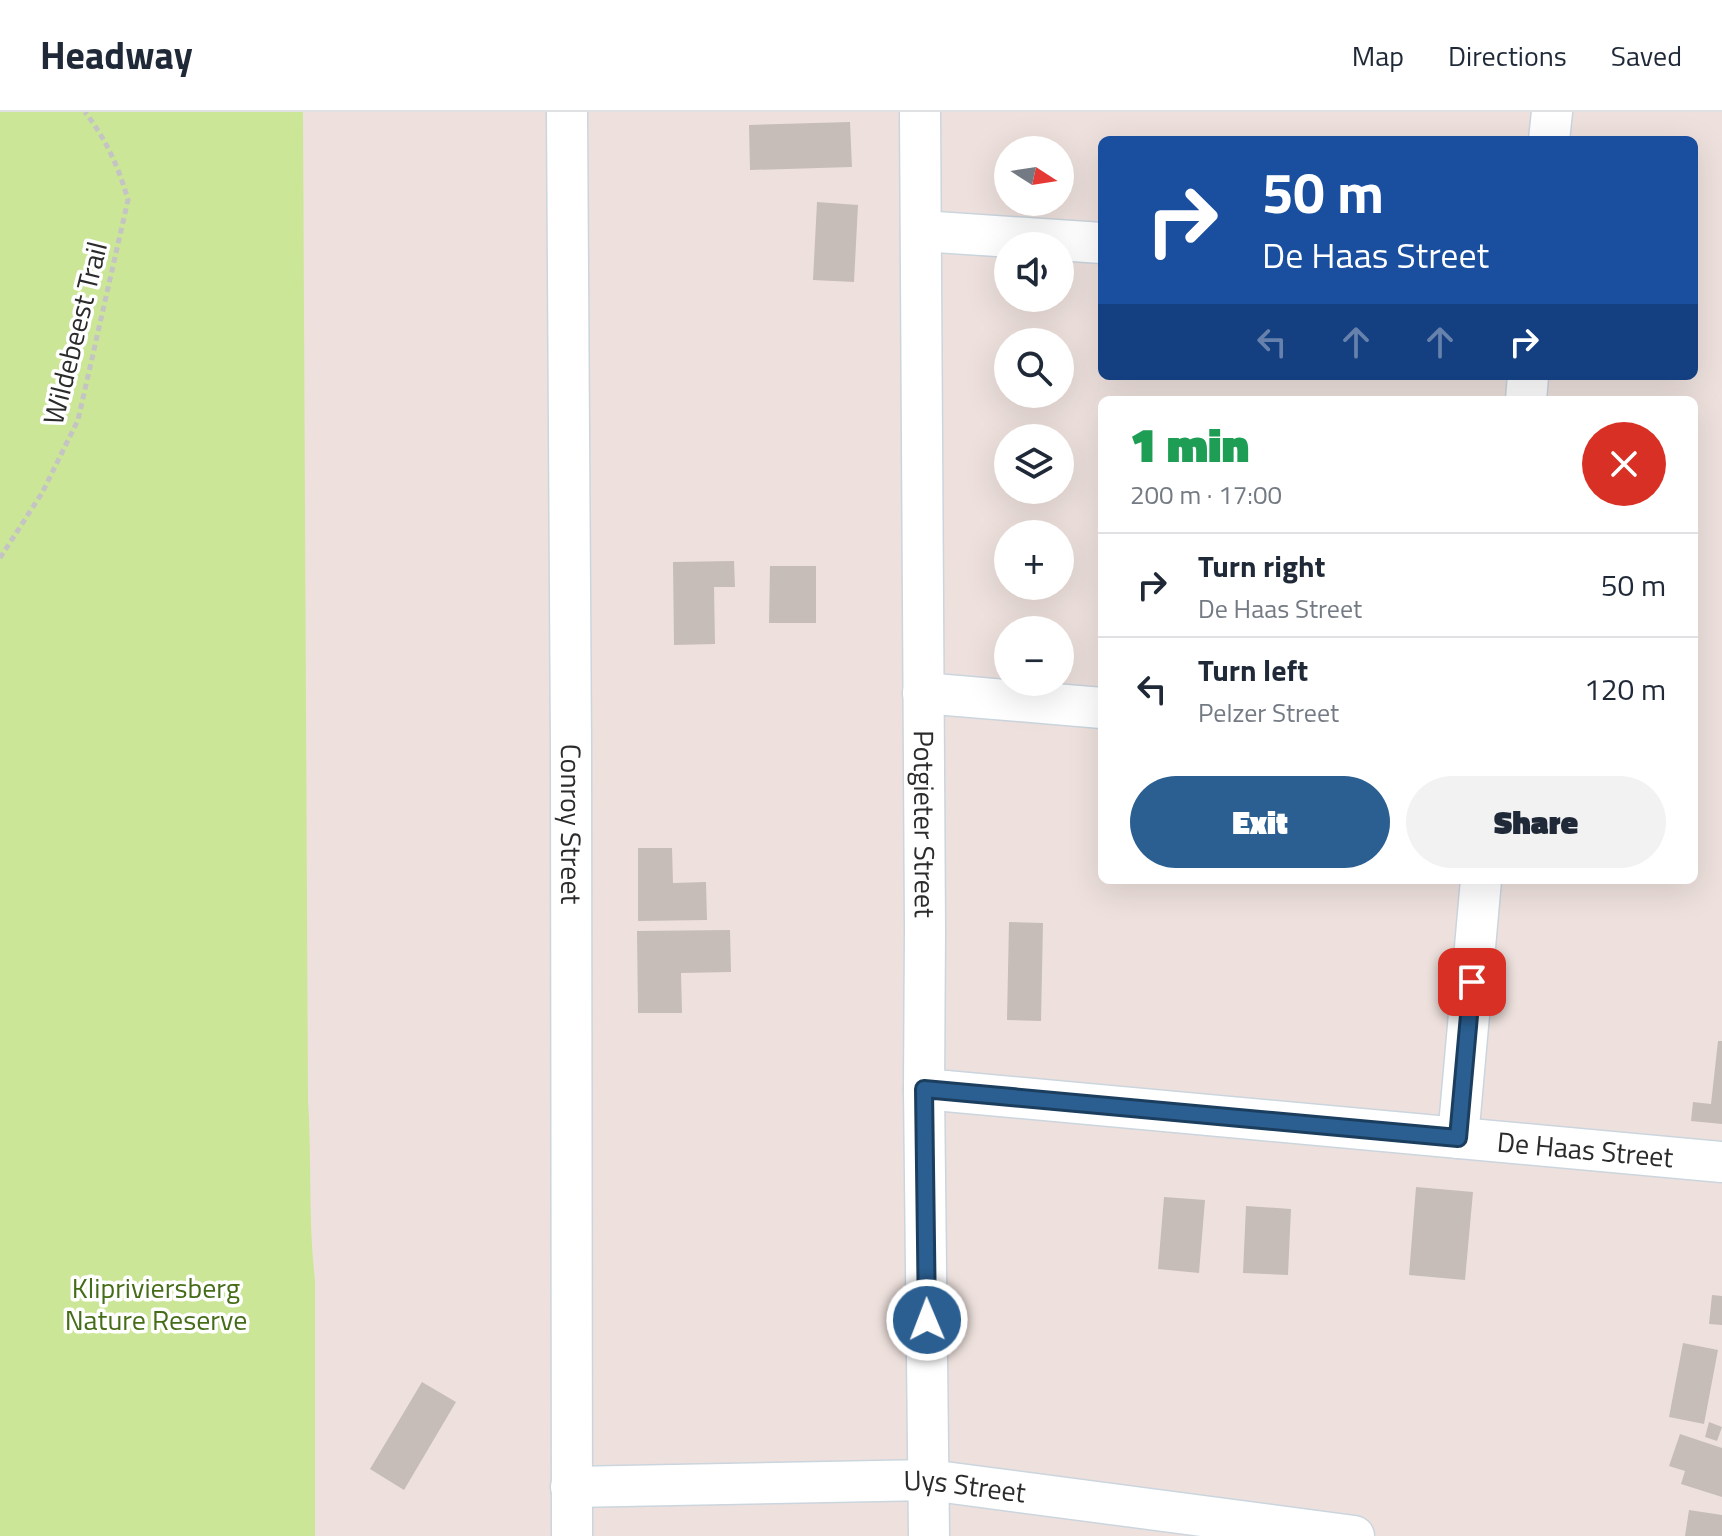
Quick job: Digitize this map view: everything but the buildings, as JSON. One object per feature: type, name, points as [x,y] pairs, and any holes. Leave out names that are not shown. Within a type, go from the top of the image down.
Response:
[{"type":"street","name":"Conroy Street","points":[[567,112],[572,1536]]},
{"type":"street","name":"Potgieter Street","points":[[920,112],[929,1536]]},
{"type":"street","points":[[1549,136],[1552,112]]},
{"type":"street","points":[[921,231],[1098,243]]},
{"type":"street","points":[[923,693],[1098,708]]},
{"type":"street","points":[[1458,1138],[1481,884]]},
{"type":"street","name":"De Haas Street","points":[[924,1089],[1722,1162]]},
{"type":"street","name":"Uys Street","points":[[571,1487],[929,1480],[1354,1536]]},
{"type":"path","name":"Wildebeest Trail","points":[[0,558],[42,493],[78,420],[128,200],[120,170],[98,128],[85,112]]},
{"type":"green space","name":"Klipriviersberg Nature Reserve","points":[[0,112],[303,112],[308,1100],[315,1280],[315,1536],[0,1536]]},
{"type":"route","points":[[927,1320],[924,1089],[1458,1138],[1472,982]]}]
